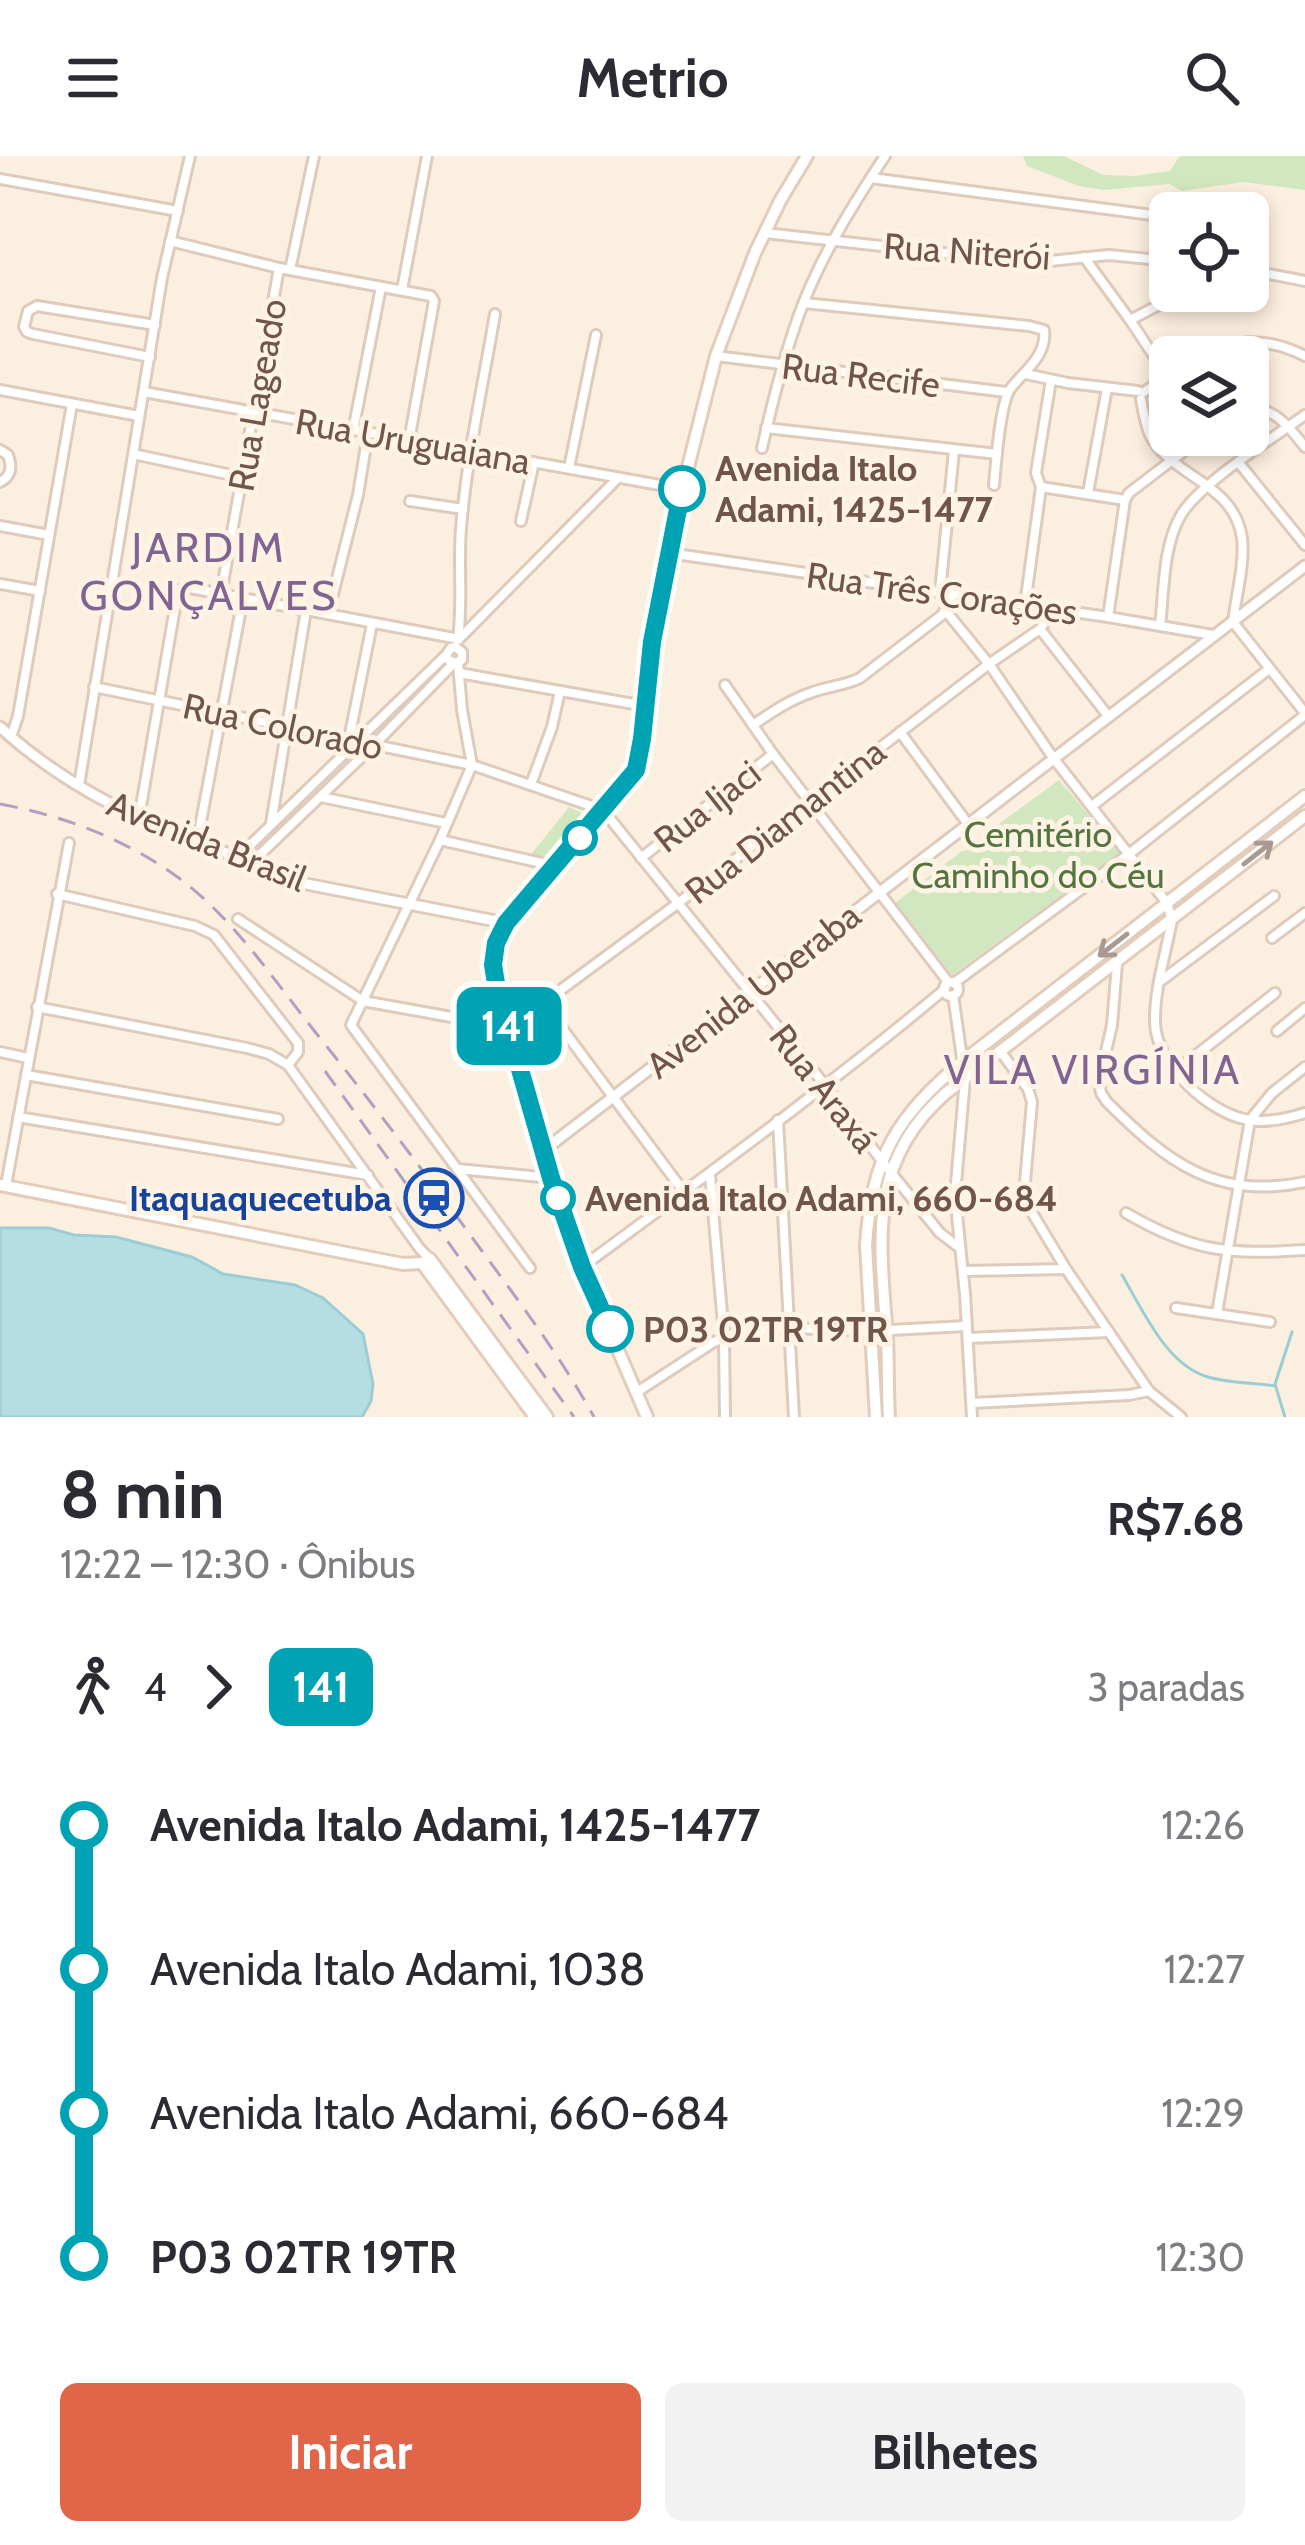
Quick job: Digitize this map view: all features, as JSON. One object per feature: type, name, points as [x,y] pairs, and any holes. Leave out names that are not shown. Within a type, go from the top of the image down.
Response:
[{"type":"main road","points":[[647,1414],[582,1267],[551,1178],[493,965],[496,943],[506,923],[636,770],[669,553],[716,356],[765,233],[807,156]]},
{"type":"main road","points":[[876,1417],[866,1245],[882,1161],[906,1116],[963,1061],[1305,796]]},
{"type":"main road","points":[[889,1417],[880,1237],[891,1173],[915,1125],[965,1078],[1305,816]]},
{"type":"main road","points":[[1219,863],[1229,876]]},
{"type":"main road","points":[[3,1186],[403,1264],[424,1257]]},
{"type":"main road","points":[[424,1257],[535,1417]]},
{"type":"main road","points":[[424,1257],[547,1417]]},
{"type":"street","points":[[79,784],[155,325],[190,156]]},
{"type":"street","points":[[290,270],[314,156]]},
{"type":"street","points":[[402,290],[427,156]]},
{"type":"street","points":[[762,448],[782,365],[804,302],[832,240],[885,156]]},
{"type":"street","points":[[871,178],[1149,214]]},
{"type":"street","points":[[0,179],[178,211]]},
{"type":"street","name":"Rua Niterói","points":[[765,233],[1015,261],[1109,255],[1149,259]]},
{"type":"street","points":[[170,241],[279,268],[425,294],[434,301],[409,441]]},
{"type":"street","points":[[1084,257],[1149,348]]},
{"type":"street","name":"Rua Lageado","points":[[221,594],[279,268]]},
{"type":"street","points":[[1269,275],[1305,281]]},
{"type":"street","points":[[353,431],[381,287]]},
{"type":"street","points":[[804,302],[1043,328],[1045,343],[1026,374],[1006,392],[994,485]]},
{"type":"street","points":[[150,357],[33,334],[24,327],[28,311],[37,306],[155,325]]},
{"type":"street","points":[[1130,320],[1149,310]]},
{"type":"street","points":[[248,866],[463,656],[458,643],[463,509],[495,314]]},
{"type":"street","points":[[569,468],[596,335]]},
{"type":"street","points":[[1269,343],[1305,356]]},
{"type":"street","name":"Rua Recife","points":[[716,356],[1006,392]]},
{"type":"street","points":[[1026,374],[1141,394],[1149,388]]},
{"type":"street","points":[[1025,605],[1041,487],[1036,473],[1051,380]]},
{"type":"street","points":[[1088,493],[1107,388]]},
{"type":"street","points":[[0,391],[139,416]]},
{"type":"street","name":"Rua Uruguaiana","points":[[144,392],[682,489]]},
{"type":"street","points":[[582,1267],[1129,854],[1305,714],[1233,622],[1243,543],[1233,513],[1209,485],[1173,460],[1150,434],[1141,394]]},
{"type":"street","points":[[11,737],[72,404]]},
{"type":"street","points":[[1269,411],[1305,447]]},
{"type":"street","points":[[1160,626],[1180,516],[1209,485],[1305,415]]},
{"type":"street","points":[[766,428],[997,454]]},
{"type":"street","points":[[328,614],[358,496],[368,434]]},
{"type":"street","points":[[0,450],[11,462],[10,473],[0,482]]},
{"type":"street","points":[[940,592],[954,450]]},
{"type":"street","points":[[133,454],[241,477]]},
{"type":"street","points":[[1108,616],[1125,500],[1178,456]]},
{"type":"street","points":[[521,520],[534,462]]},
{"type":"street","points":[[1239,463],[1305,545]]},
{"type":"street","points":[[238,857],[446,655],[617,479]]},
{"type":"street","points":[[1041,487],[1125,500]]},
{"type":"street","points":[[410,501],[463,509]]},
{"type":"street","points":[[0,526],[49,535]]},
{"type":"street","name":"Rua Três Corações","points":[[669,553],[1108,616],[1214,636]]},
{"type":"street","name":"Avenida Uberaba","points":[[544,1150],[1305,566]]},
{"type":"street","points":[[0,584],[40,591]]},
{"type":"street","points":[[138,819],[176,592],[181,588],[458,643]]},
{"type":"street","points":[[753,725],[800,697],[860,678],[945,610],[953,595]]},
{"type":"street","points":[[197,843],[243,598]]},
{"type":"street","points":[[271,826],[306,610]]},
{"type":"street","points":[[945,610],[1167,903],[1172,920],[1155,1027],[1162,1052],[1207,1102],[1221,1110],[1250,1120],[1305,1113]]},
{"type":"street","name":"Rua Diamantina","points":[[509,1025],[544,1004],[1040,629],[1054,610]]},
{"type":"street","points":[[356,741],[373,624]]},
{"type":"street","points":[[1040,629],[1109,718]]},
{"type":"street","points":[[446,655],[457,666],[560,692],[645,706]]},
{"type":"street","points":[[457,666],[472,765],[351,1025],[530,1268]]},
{"type":"street","points":[[1092,806],[1269,669]]},
{"type":"street","points":[[725,685],[950,988],[965,1078],[955,1196],[971,1417]]},
{"type":"street","name":"Rua Colorado","points":[[94,687],[472,765],[603,810]]},
{"type":"street","points":[[531,784],[560,692]]},
{"type":"street","name":"Avenida Brasil","points":[[0,727],[38,760],[138,819],[238,857],[248,866],[291,881],[506,923]]},
{"type":"street","points":[[900,732],[968,824]]},
{"type":"street","name":"Rua Ijaci","points":[[641,858],[773,754]]},
{"type":"street","points":[[321,797],[446,823]]},
{"type":"street","name":"Rua Araxá","points":[[603,810],[891,1173],[940,1233],[960,1248]]},
{"type":"street","points":[[440,840],[556,866]]},
{"type":"street","points":[[3,1186],[69,842]]},
{"type":"street","points":[[57,894],[214,934],[298,1043],[298,1052],[288,1065]]},
{"type":"street","points":[[1161,981],[1274,896]]},
{"type":"street","points":[[1272,938],[1305,913]]},
{"type":"street","points":[[238,919],[363,1001],[509,1025]]},
{"type":"street","points":[[1117,964],[1101,1093],[1136,1132],[1178,1165],[1237,1186],[1305,1182]]},
{"type":"street","points":[[1177,1071],[1275,993]]},
{"type":"street","points":[[544,1004],[684,1192]]},
{"type":"street","points":[[37,1007],[247,1048],[288,1065],[424,1257]]},
{"type":"street","points":[[1277,1030],[1305,1009]]},
{"type":"street","points":[[0,1052],[28,1058]]},
{"type":"street","points":[[1001,1052],[1032,1102],[1025,1196],[1066,1269],[1149,1391],[1181,1417]]},
{"type":"street","points":[[1217,1312],[1250,1120],[1272,1093],[1305,1067]]},
{"type":"street","points":[[26,1075],[278,1119]]},
{"type":"street","points":[[19,1118],[369,1175]]},
{"type":"street","points":[[778,1119],[794,1417]]},
{"type":"street","points":[[458,1169],[551,1178]]},
{"type":"street","points":[[710,1173],[724,1336],[725,1417]]},
{"type":"street","points":[[1126,1213],[1193,1244],[1227,1252],[1305,1250]]},
{"type":"street","points":[[963,1270],[1066,1269]]},
{"type":"street","points":[[1176,1308],[1270,1322]]},
{"type":"street","points":[[637,1392],[724,1336],[790,1328],[872,1331],[966,1326]]},
{"type":"street","points":[[968,1337],[1109,1332]]},
{"type":"street","points":[[972,1402],[1149,1391]]},
{"type":"green space","points":[[1023,156],[1064,156],[1103,175],[1135,176],[1170,171],[1184,156],[1305,156],[1305,190],[1244,182],[1182,191],[1169,184],[1104,190],[1079,186],[1027,166]]},
{"type":"green space","name":"Cemitério Caminho do Céu","points":[[1059,780],[1120,852],[952,975],[895,903],[962,851],[984,847],[996,826]]},
{"type":"green space","points":[[569,807],[592,818],[555,862],[529,857]]},
{"type":"water","points":[[0,1228],[49,1228],[74,1235],[116,1237],[192,1257],[223,1274],[295,1285],[323,1298],[363,1334],[373,1384],[371,1401],[362,1417],[0,1417]]},
{"type":"waterway","points":[[367,739],[444,665]]},
{"type":"waterway","points":[[254,846],[361,745]]},
{"type":"waterway","points":[[1122,1275],[1157,1335],[1193,1371],[1216,1379],[1275,1386]]},
{"type":"waterway","points":[[1285,1417],[1275,1384],[1292,1332]]},
{"type":"railway","points":[[0,804],[70,822],[156,862],[234,929],[441,1196],[541,1332],[594,1417]]},
{"type":"railway","points":[[325,1071],[574,1417]]},
{"type":"bus line","name":"141","points":[[610,1329],[551,1178],[497,989],[494,956],[506,923],[636,770],[652,642],[682,489]]},
{"type":"place","name":"Avenida Italo Adami, 1425-1477","points":[[682,489]]},
{"type":"place","name":"Itaquaquecetuba","points":[[434,1198]]},
{"type":"place","name":"Avenida Italo Adami, 660-684","points":[[558,1198]]},
{"type":"place","name":"P03 02TR 19TR","points":[[610,1329]]},
{"type":"district","name":"JARDIM GONÇALVES","points":[[209,571]]},
{"type":"district","name":"VILA VIRGÍNIA","points":[[1093,1069]]}]
